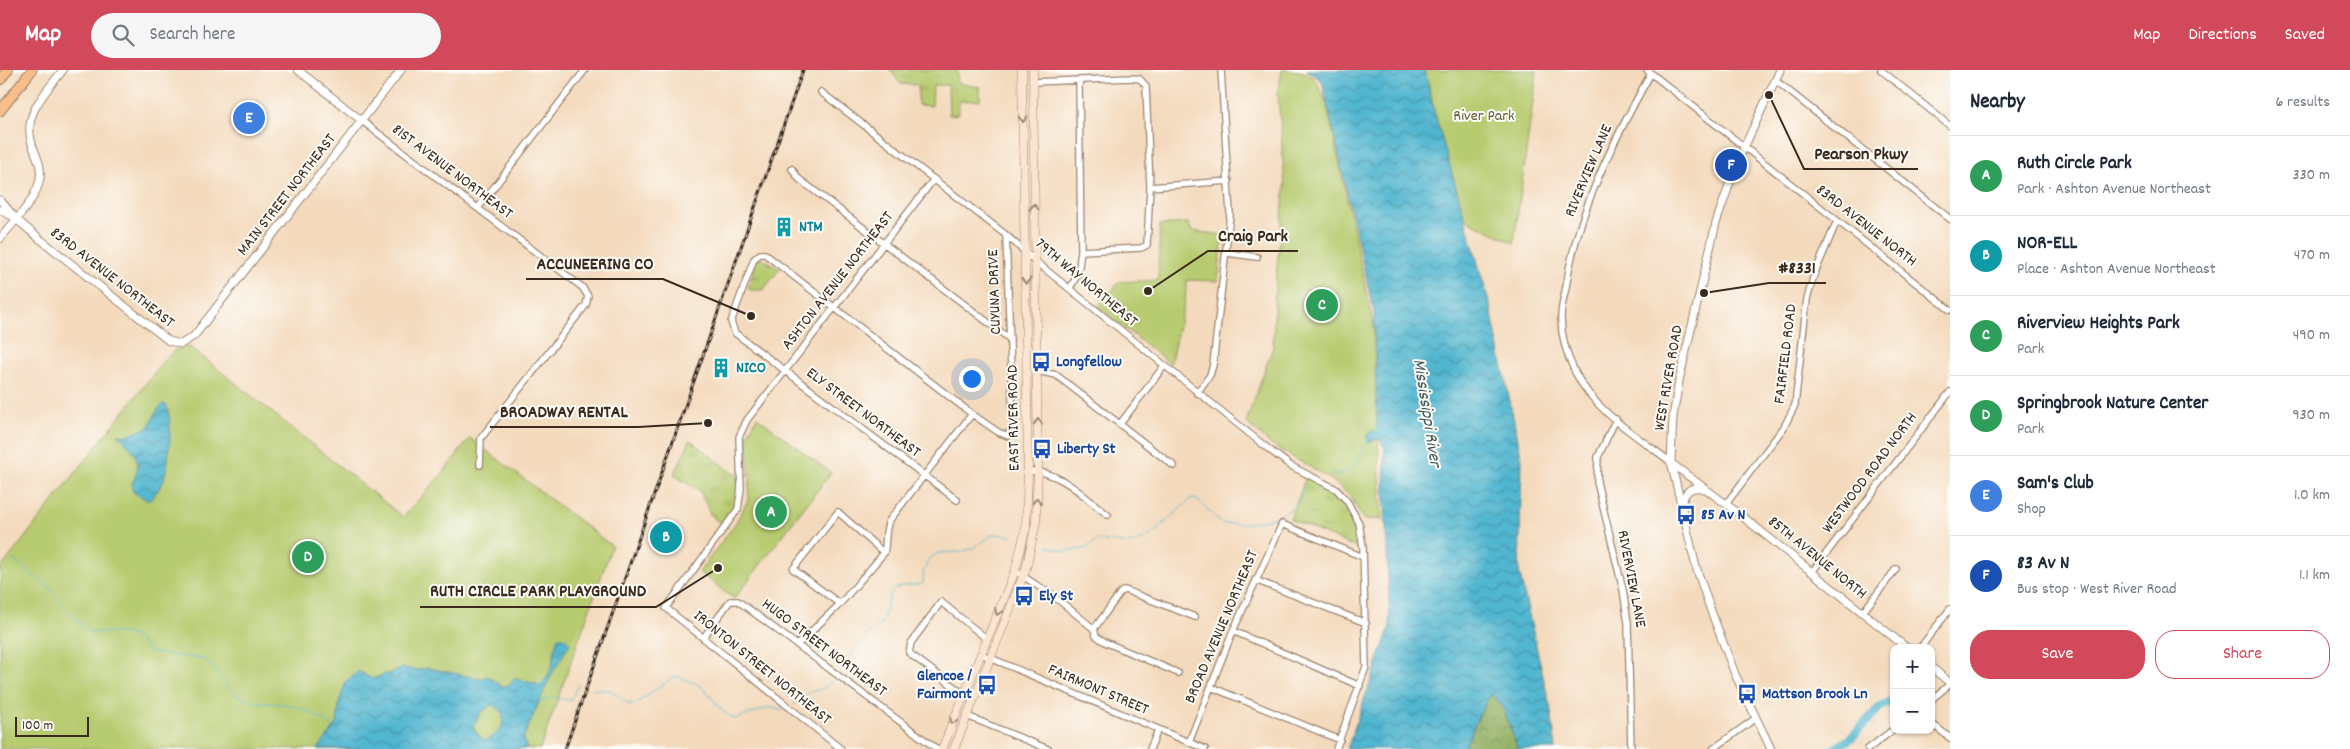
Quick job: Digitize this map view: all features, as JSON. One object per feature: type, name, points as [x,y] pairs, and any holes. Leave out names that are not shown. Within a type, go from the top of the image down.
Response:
[{"type":"main road","points":[[0,80],[8,70]]},
{"type":"main road","points":[[0,111],[32,70]]},
{"type":"main road","name":"EAST RIVER ROAD","points":[[942,749],[1015,571],[1026,528],[1028,471],[1022,70]]},
{"type":"main road","name":"EAST RIVER ROAD","points":[[954,749],[1023,578],[1036,522],[1038,471],[1033,70]]},
{"type":"street","points":[[0,239],[36,190],[41,176],[39,160],[30,132],[30,120],[37,104],[64,70]]},
{"type":"street","name":"81ST AVENUE NORTHEAST","points":[[298,70],[362,121],[582,287],[588,296],[586,305],[481,438],[480,464]]},
{"type":"street","name":"MAIN STREET NORTHEAST","points":[[194,336],[402,70]]},
{"type":"street","points":[[478,208],[585,70]]},
{"type":"street","points":[[1197,393],[1210,375],[1213,365],[1230,221],[1221,70]]},
{"type":"street","name":"WEST RIVER ROAD","points":[[1771,749],[1729,659],[1711,611],[1696,567],[1671,462],[1675,407],[1706,267],[1724,197],[1744,147],[1780,70]]},
{"type":"street","points":[[1881,70],[1950,126]]},
{"type":"street","name":"83RD AVENUE NORTH","points":[[1649,72],[1950,310]]},
{"type":"street","name":"RIVERVIEW LANE","points":[[1575,372],[1566,348],[1561,316],[1570,256],[1616,136],[1649,72]]},
{"type":"street","points":[[1033,82],[1131,78],[1140,79],[1146,86],[1150,187],[1147,245],[1141,248],[1081,250]]},
{"type":"street","points":[[1070,288],[1078,274],[1081,250],[1079,80]]},
{"type":"street","points":[[1775,80],[1950,219]]},
{"type":"street","name":"79TH WAY NORTHEAST","points":[[822,92],[1025,250],[1034,261],[1070,288],[1197,393],[1291,466],[1336,490],[1347,501],[1359,523],[1363,557]]},
{"type":"street","points":[[792,169],[799,178],[1010,339]]},
{"type":"street","name":"ASHTON AVENUE NORTHEAST","points":[[666,608],[738,509],[742,488],[739,437],[747,420],[934,179]]},
{"type":"street","points":[[1150,187],[1229,181]]},
{"type":"street","name":"83RD AVENUE NORTHEAST","points":[[0,200],[16,219]]},
{"type":"street","name":"83RD AVENUE NORTHEAST","points":[[0,210],[16,219],[169,341],[181,344],[194,336]]},
{"type":"street","name":"FAIRFIELD ROAD","points":[[1726,504],[1784,427],[1795,405],[1807,299],[1814,275],[1837,221]]},
{"type":"street","name":"CUYUNA DRIVE","points":[[972,414],[998,432],[1008,436],[1013,424],[1006,235]]},
{"type":"street","points":[[1227,253],[1257,257]]},
{"type":"street","name":"ELY STREET NORTHEAST","points":[[835,308],[768,256],[760,254],[754,259],[731,322],[731,328],[785,372],[957,500]]},
{"type":"street","points":[[798,644],[840,604],[884,553],[887,544],[886,528],[889,521],[972,414],[835,308]]},
{"type":"street","points":[[1120,424],[1164,366]]},
{"type":"street","points":[[1037,371],[1056,375],[1174,466]]},
{"type":"street","name":"85TH AVENUE NORTH","points":[[1575,372],[1598,403],[1616,419],[1902,644]]},
{"type":"street","name":"WESTWOOD ROAD NORTH","points":[[1812,572],[1950,392]]},
{"type":"street","name":"RIVERVIEW LANE","points":[[1616,419],[1598,457],[1596,482],[1628,623],[1631,749]]},
{"type":"street","points":[[1028,471],[1038,471],[1061,479],[1108,516]]},
{"type":"street","points":[[1682,508],[1684,496],[1688,490],[1698,488],[1707,490]]},
{"type":"street","points":[[840,604],[793,569],[838,512],[884,553]]},
{"type":"street","name":"BROAD AVENUE NORTHEAST","points":[[1189,742],[1233,631],[1282,524],[1363,557]]},
{"type":"street","points":[[1336,749],[1366,667],[1363,557]]},
{"type":"street","points":[[1863,612],[1896,569]]},
{"type":"street","points":[[1015,571],[1023,578],[1056,597],[1094,629],[1096,636],[1105,642],[1178,674]]},
{"type":"street","points":[[1255,580],[1366,623]]},
{"type":"street","points":[[1094,629],[1121,592],[1125,590],[1195,617]]},
{"type":"street","name":"HUGO STREET NORTHEAST","points":[[703,638],[730,601],[733,600],[798,644],[937,749]]},
{"type":"street","points":[[973,700],[909,653],[911,644],[941,602],[987,639]]},
{"type":"street","name":"IRONTON STREET NORTHEAST","points":[[666,608],[841,749]]},
{"type":"street","points":[[1923,644],[1950,608]]},
{"type":"street","points":[[1233,631],[1360,686]]},
{"type":"street","name":"FAIRMONT STREET","points":[[982,654],[1205,749]]},
{"type":"street","points":[[1935,671],[1950,684],[1935,697]]},
{"type":"street","points":[[1211,687],[1340,740]]},
{"type":"street","points":[[967,716],[1048,749]]},
{"type":"street","points":[[1713,749],[1756,718]]},
{"type":"street","points":[[1935,725],[1950,738]]},
{"type":"street","points":[[1150,749],[1158,730]]},
{"type":"street","points":[[1868,749],[1890,732]]},
{"type":"green space","points":[[890,70],[957,70],[958,83],[980,87],[980,100],[959,101],[959,114],[949,115],[948,85],[933,85],[932,106],[918,105],[918,85],[901,84]]},
{"type":"green space","points":[[1282,70],[1307,73],[1316,81],[1327,105],[1373,323],[1382,519],[1364,520],[1350,496],[1332,480],[1270,444],[1246,422],[1273,347],[1275,287],[1285,186],[1278,93]]},
{"type":"green space","name":"River Park","points":[[1425,70],[1537,70],[1514,243],[1465,219],[1434,111]]},
{"type":"green space","points":[[1188,223],[1192,231],[1223,235],[1218,281],[1187,280],[1185,301],[1170,364],[1098,307],[1119,282],[1158,280],[1160,225]]},
{"type":"green space","points":[[760,257],[780,269],[763,290],[750,290],[748,288],[757,260]]},
{"type":"green space","points":[[190,347],[403,517],[441,475],[470,438],[612,546],[540,749],[0,749],[0,569],[165,359],[175,350]]},
{"type":"green space","points":[[757,417],[831,473],[734,599],[699,572],[735,524],[748,500],[750,479],[746,438]]},
{"type":"green space","points":[[690,440],[737,476],[737,495],[722,524],[711,516],[700,491],[674,475]]},
{"type":"green space","points":[[1306,477],[1328,489],[1343,504],[1353,524],[1359,549],[1290,519]]},
{"type":"green space","points":[[1491,693],[1503,707],[1518,749],[1464,749],[1481,711]]},
{"type":"water","name":"Mississippi River","points":[[1307,70],[1425,70],[1434,111],[1490,305],[1522,460],[1519,571],[1551,711],[1556,749],[1518,749],[1503,707],[1491,693],[1464,749],[1347,749],[1390,626],[1384,484],[1385,449],[1379,438],[1369,442],[1366,438],[1370,432],[1377,430],[1374,313],[1322,81]]},
{"type":"water","points":[[163,404],[166,405],[170,422],[169,454],[163,482],[159,490],[149,501],[133,492],[132,484],[137,469],[136,458],[131,448],[118,434],[124,436],[148,428],[158,409]]},
{"type":"water","points":[[558,637],[564,637],[570,643],[549,680],[523,739],[527,749],[318,749],[337,724],[339,702],[346,681],[359,671],[372,679],[403,668],[416,670],[428,668],[482,679],[488,676],[503,687],[510,684],[514,678],[540,685],[551,669]],"holes":[[[491,705],[500,709],[503,724],[495,735],[486,741],[477,734],[473,726],[480,714]]]},
{"type":"waterway","points":[[1333,475],[1353,468],[1369,439]]},
{"type":"waterway","points":[[1048,546],[1063,551],[1084,549],[1099,540],[1130,544],[1152,534],[1192,498],[1199,501],[1221,523],[1250,523],[1270,519],[1295,506],[1302,497],[1306,485]]},
{"type":"waterway","points":[[838,667],[869,633],[881,625],[887,603],[895,590],[903,586],[923,583],[924,570],[929,559],[938,553],[961,552],[973,548],[994,534],[1012,536]]},
{"type":"waterway","points":[[12,559],[49,587],[61,604],[89,632],[126,633],[136,637],[150,652],[203,659],[209,663],[230,689],[240,697],[258,702],[295,706],[334,727]]},
{"type":"waterway","points":[[593,689],[610,690],[629,704],[635,704],[674,677],[678,677],[703,688],[722,711],[736,719],[770,707],[783,711]]},
{"type":"waterway","points":[[794,705],[810,692],[824,688],[832,681]]},
{"type":"waterway","points":[[539,702],[553,697],[570,701],[578,685]]},
{"type":"waterway","points":[[1834,749],[1851,738],[1880,707],[1890,702]]},
{"type":"waterway","points":[[1869,720],[1874,725]]},
{"type":"railway","points":[[565,749],[803,70]]},
{"type":"place","name":"Pearson Pkwy","points":[[1769,95]]},
{"type":"place","name":"Sam's Club","points":[[249,118]]},
{"type":"place","name":"83 Av N","points":[[1731,165]]},
{"type":"place","name":"NTM","points":[[784,227]]},
{"type":"place","name":"Craig Park","points":[[1148,291]]},
{"type":"place","name":"#8331","points":[[1704,293]]},
{"type":"place","name":"Riverview Heights Park","points":[[1322,305]]},
{"type":"place","name":"ACCUNEERING CO","points":[[751,316]]},
{"type":"place","name":"Longfellow","points":[[1041,362]]},
{"type":"place","name":"NICO","points":[[721,368]]},
{"type":"place","name":"BROADWAY RENTAL","points":[[708,423]]},
{"type":"place","name":"Liberty St","points":[[1042,449]]},
{"type":"place","name":"Ruth Circle Park","points":[[771,512]]},
{"type":"place","name":"85 Av N","points":[[1686,515]]},
{"type":"place","name":"NOR-ELL","points":[[666,537]]},
{"type":"place","name":"Springbrook Nature Center","points":[[308,557]]},
{"type":"place","name":"RUTH CIRCLE PARK PLAYGROUND","points":[[718,568]]},
{"type":"place","name":"Ely St","points":[[1024,596]]},
{"type":"place","name":"Glencoe / Fairmont","points":[[987,685]]},
{"type":"place","name":"Mattson Brook Ln","points":[[1747,694]]}]
